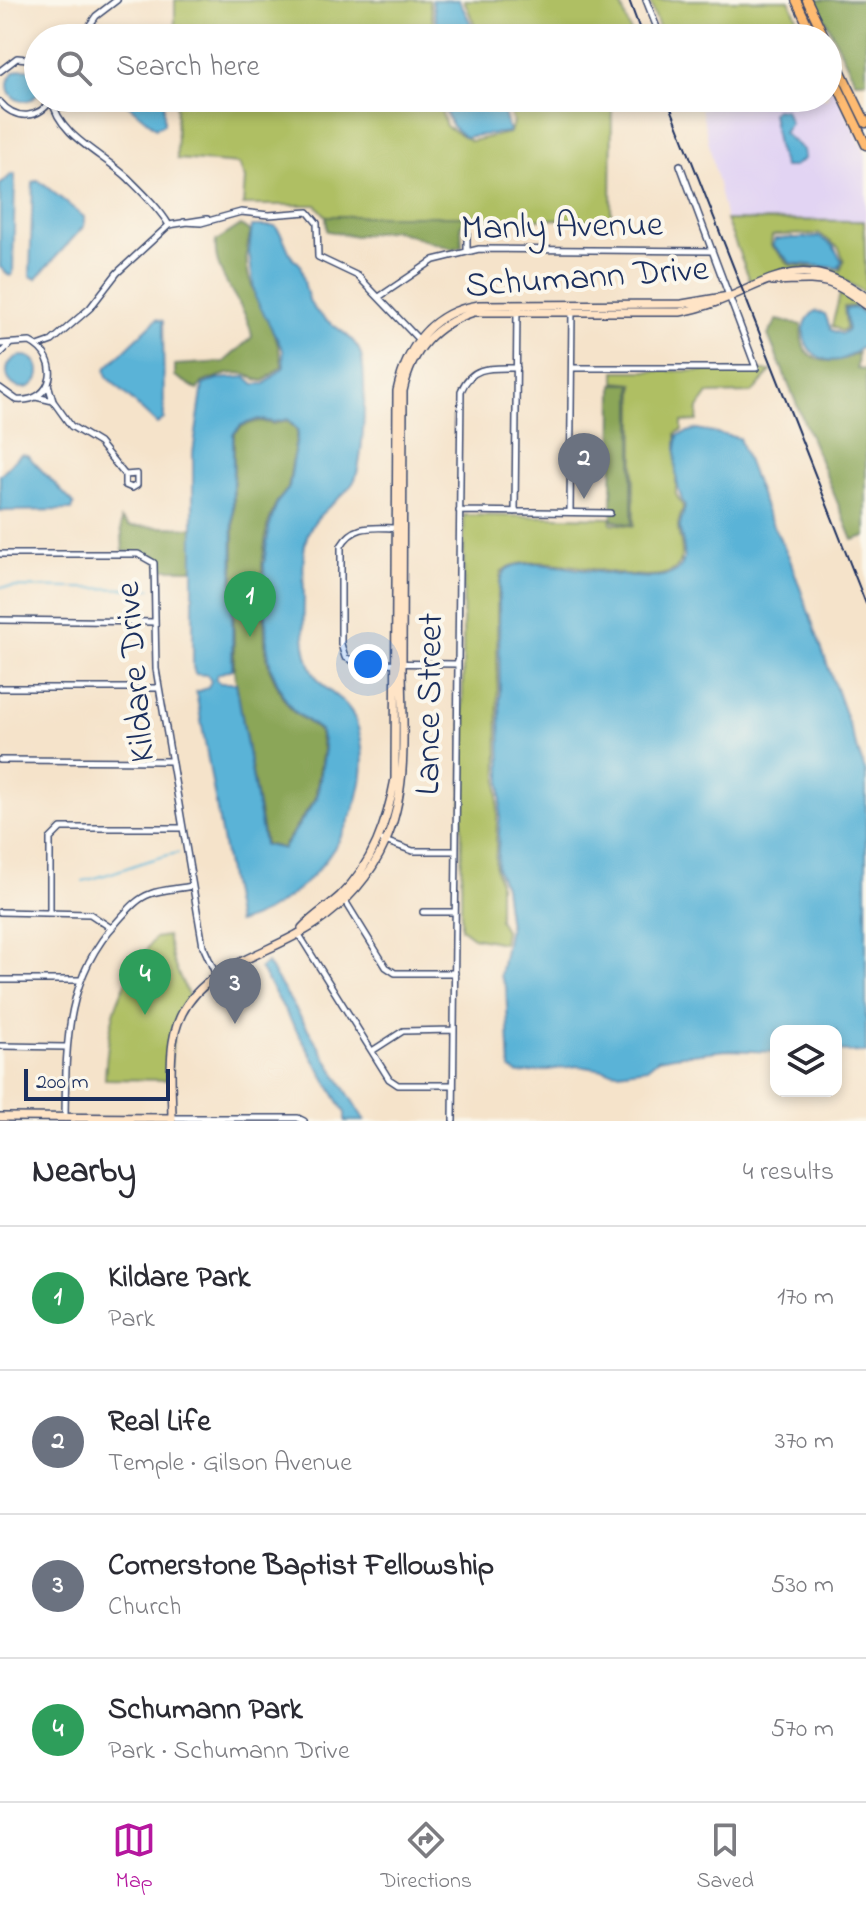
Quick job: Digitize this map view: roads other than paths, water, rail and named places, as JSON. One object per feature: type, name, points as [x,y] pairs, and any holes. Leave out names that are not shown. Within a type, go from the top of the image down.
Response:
[{"type":"main road","points":[[796,0],[807,24]]},
{"type":"main road","points":[[807,0],[818,24]]},
{"type":"main road","points":[[842,82],[866,123]]},
{"type":"main road","points":[[842,90],[866,145]]},
{"type":"street","points":[[91,24],[117,0]]},
{"type":"street","points":[[646,0],[655,24]]},
{"type":"street","points":[[0,71],[8,62],[24,57]]},
{"type":"street","points":[[0,60],[8,62]]},
{"type":"street","points":[[0,102],[8,111],[24,116],[38,112]]},
{"type":"street","points":[[0,113],[8,111]]},
{"type":"street","points":[[45,112],[54,114],[91,153],[127,178],[169,225]]},
{"type":"street","points":[[572,368],[756,368],[680,165]]},
{"type":"street","points":[[38,346],[52,341],[101,298],[117,273],[169,225],[212,220],[241,212],[269,215],[308,212],[317,223],[318,257],[358,276],[420,341],[406,358],[397,391],[399,664],[395,779],[382,840],[343,898],[298,933],[216,975],[193,995],[173,1042],[172,1119]]},
{"type":"street","points":[[467,225],[467,251]]},
{"type":"street","name":"Manly Avenue","points":[[379,297],[434,260],[467,251],[711,251]]},
{"type":"street","name":"Schumann Drive","points":[[772,281],[780,274],[818,272],[847,282],[866,297]]},
{"type":"street","name":"Schumann Drive","points":[[420,341],[456,310],[479,305],[517,308],[680,308],[772,281],[814,277],[828,281],[866,305]]},
{"type":"street","points":[[515,512],[517,308]]},
{"type":"street","points":[[570,512],[572,308]]},
{"type":"street","points":[[0,344],[21,341],[38,346],[48,356],[52,369],[48,384],[36,397],[25,401],[9,397],[0,399]]},
{"type":"street","points":[[48,356],[52,341]]},
{"type":"street","points":[[0,354],[11,344]]},
{"type":"street","name":"Lance Street","points":[[453,1121],[461,391],[467,377],[483,368],[517,368]]},
{"type":"street","points":[[48,384],[53,401],[71,426],[99,443],[125,475]]},
{"type":"street","points":[[0,388],[9,397]]},
{"type":"street","points":[[36,397],[53,401]]},
{"type":"street","points":[[459,511],[610,513]]},
{"type":"street","points":[[400,528],[358,528],[347,534],[341,546],[341,644],[345,657],[357,663],[458,664]]},
{"type":"street","name":"Kildare Drive","points":[[0,554],[145,556],[156,569],[159,688],[203,946],[216,975]]},
{"type":"street","points":[[0,620],[155,622]]},
{"type":"street","points":[[0,688],[159,688]]},
{"type":"street","points":[[0,760],[171,761]]},
{"type":"street","points":[[50,913],[50,839],[55,831],[61,828],[182,828]]},
{"type":"street","points":[[382,840],[413,851],[456,851]]},
{"type":"street","points":[[65,1118],[66,1047],[79,980],[111,928],[144,897],[192,886]]},
{"type":"street","points":[[343,898],[386,967],[395,973],[455,973]]},
{"type":"street","points":[[0,912],[90,914],[111,928]]},
{"type":"street","points":[[423,912],[455,912]]},
{"type":"street","points":[[298,933],[394,1083],[453,1085]]},
{"type":"street","points":[[0,980],[79,980]]},
{"type":"street","points":[[372,1051],[403,1031],[454,1030]]},
{"type":"street","points":[[0,1046],[66,1047]]},
{"type":"street","points":[[0,1117],[298,1118],[304,1121]]},
{"type":"water","points":[[432,0],[459,0],[471,24],[436,24]]},
{"type":"water","points":[[24,69],[24,101],[18,100],[9,91],[9,79],[18,70]]},
{"type":"water","points":[[137,112],[164,112],[164,124],[156,128]]},
{"type":"water","points":[[446,112],[504,112],[509,132],[465,137],[452,126]]},
{"type":"water","points":[[772,112],[786,112],[790,123],[783,133],[803,150],[804,159],[792,167],[784,167]]},
{"type":"water","points":[[15,174],[13,274],[10,276],[0,267],[0,185]]},
{"type":"water","points":[[38,180],[84,217],[84,226],[36,279],[30,276],[33,182]]},
{"type":"water","points":[[252,226],[275,226],[293,259],[300,265],[312,306],[351,339],[360,352],[364,419],[357,474],[348,489],[311,527],[305,543],[303,572],[304,635],[308,659],[319,680],[353,714],[362,750],[361,782],[352,814],[337,844],[317,871],[293,894],[266,912],[237,923],[196,692],[208,688],[211,681],[207,675],[195,674],[193,667],[193,453],[203,385],[217,379],[246,377],[254,384],[265,384],[284,367],[283,350],[255,297],[249,252]],"holes":[[[258,419],[273,422],[288,419],[298,431],[289,488],[277,503],[269,528],[264,564],[267,644],[271,668],[283,695],[293,710],[320,730],[325,749],[317,798],[283,849],[264,845],[236,683],[220,683],[215,679],[218,674],[232,669],[233,434],[241,425]]]},
{"type":"water","points":[[820,237],[833,246],[842,261],[839,268],[791,263],[773,245],[775,239]]},
{"type":"water","points":[[854,308],[866,315],[866,344],[839,360],[828,360],[812,352],[804,336],[804,327],[815,311],[825,314],[831,330],[841,334],[848,330],[845,309]]},
{"type":"water","points":[[157,319],[163,321],[164,419],[157,424],[107,377],[105,369]]},
{"type":"water","points":[[23,356],[34,361],[39,372],[34,383],[23,388],[12,383],[7,372],[12,361]]},
{"type":"water","points":[[697,429],[739,438],[767,513],[789,557],[866,773],[866,1053],[842,1051],[842,1025],[770,1025],[770,1052],[727,1050],[674,1056],[658,1059],[647,1068],[618,1072],[577,1066],[519,1074],[510,1069],[506,987],[500,976],[509,927],[504,886],[497,868],[501,798],[500,582],[505,571],[519,565],[540,564],[648,577],[668,575],[681,566],[684,553],[680,527],[685,506],[677,481],[678,435]]},
{"type":"water","points":[[21,454],[27,455],[74,504],[72,510],[0,511],[0,475]]},
{"type":"water","points":[[267,963],[365,1121],[345,1121],[345,1113],[260,968]]},
{"type":"waterway","points":[[0,587],[151,589]]},
{"type":"waterway","points":[[83,881],[178,853]]},
{"type":"railway","points":[[629,0],[638,24]]},
{"type":"railway","points":[[673,112],[866,604]]},
{"type":"place","name":"Real Life","points":[[584,499]]},
{"type":"place","name":"Kildare Park","points":[[250,637]]},
{"type":"place","name":"Schumann Park","points":[[145,1015]]},
{"type":"place","name":"Cornerstone Baptist Fellowship","points":[[235,1024]]}]
